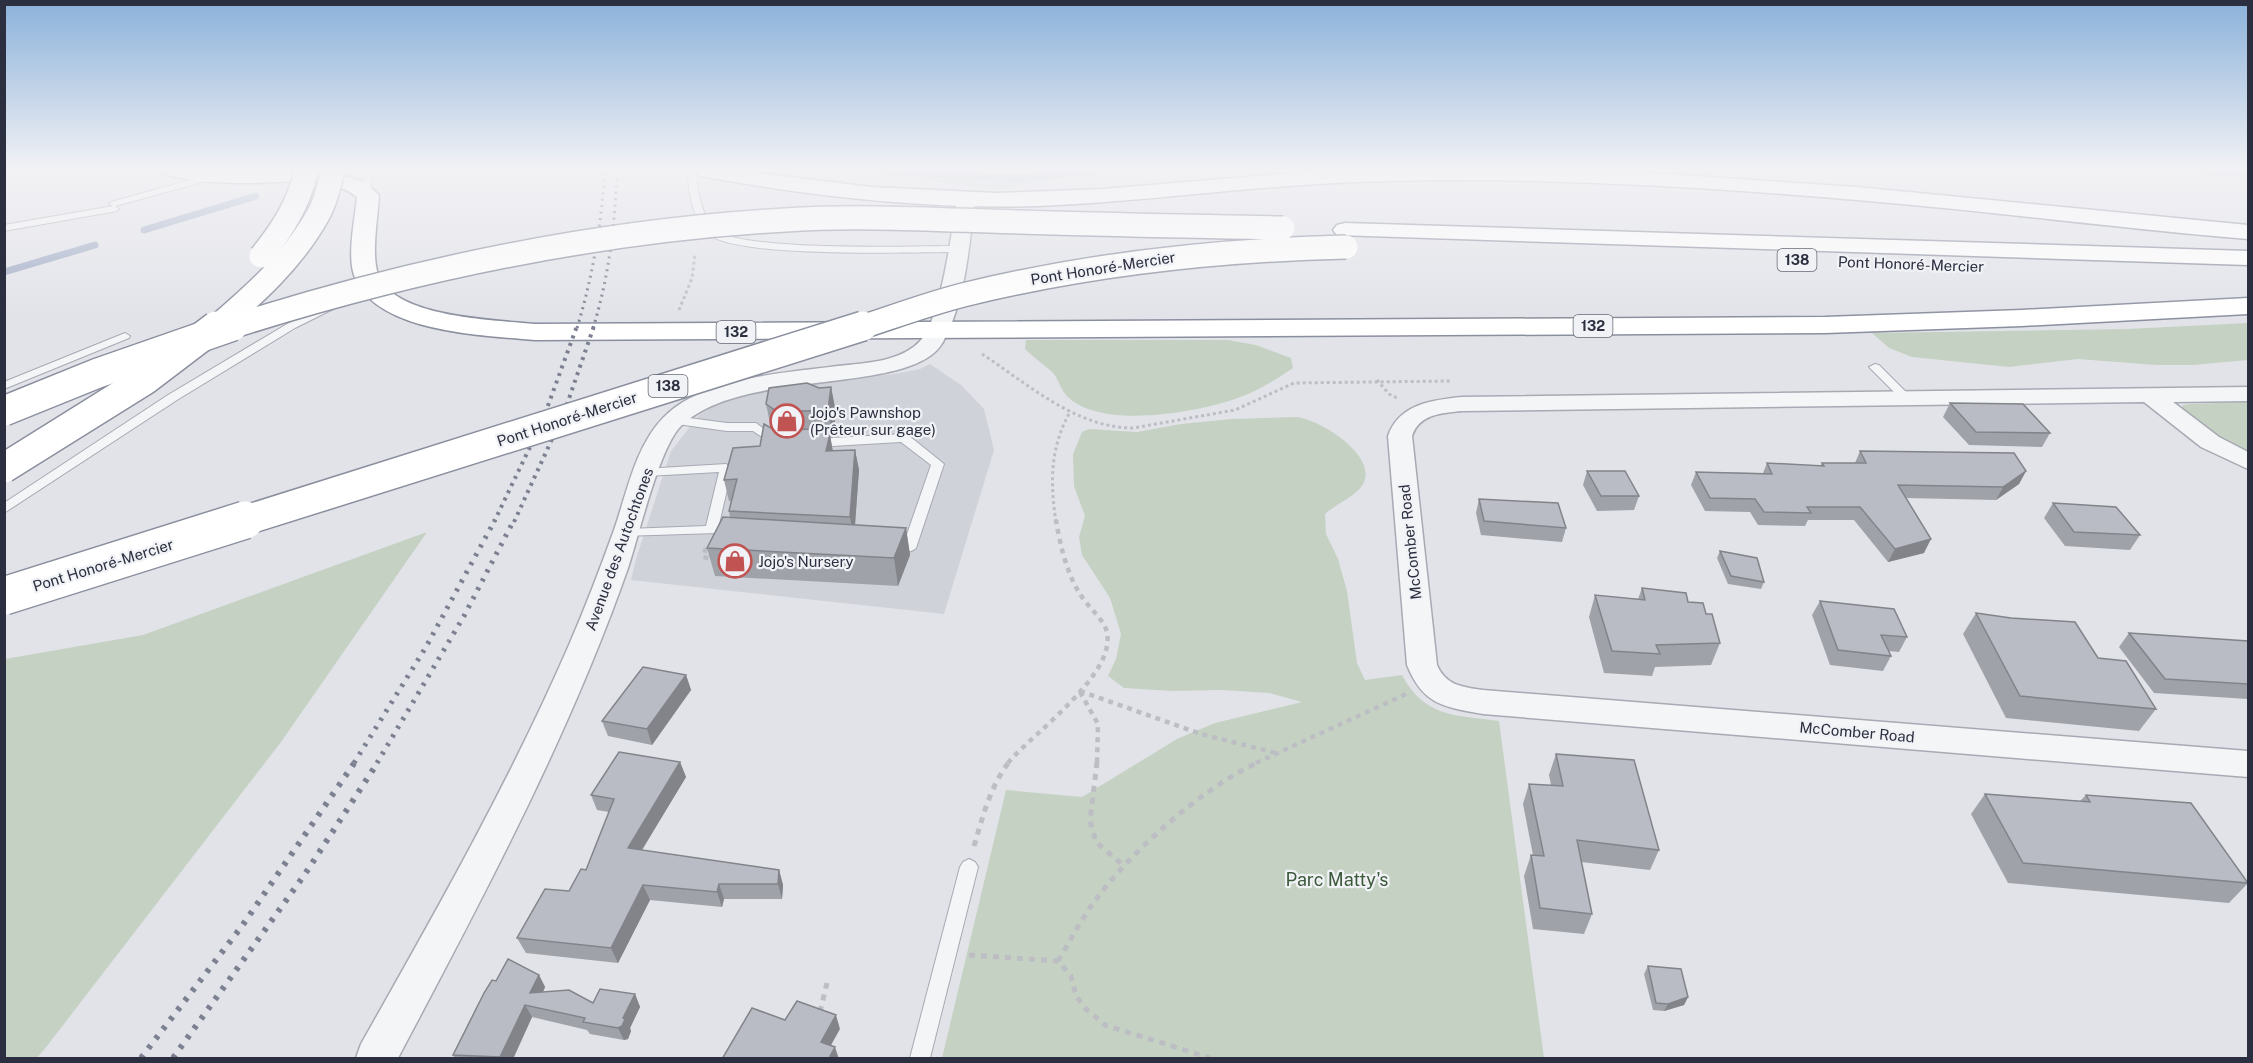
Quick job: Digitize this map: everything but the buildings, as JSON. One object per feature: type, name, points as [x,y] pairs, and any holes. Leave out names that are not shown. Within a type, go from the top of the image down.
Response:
[{"type":"highway","points":[[4,446],[82,399],[159,347],[224,294],[258,261],[287,221]]},
{"type":"highway","points":[[4,468],[156,373],[246,301],[274,274],[315,221]]},
{"type":"highway","points":[[367,221],[365,274],[377,293]]},
{"type":"highway","name":"Pont Honoré-Mercier","points":[[4,411],[142,355],[299,304],[442,267],[591,239],[706,225],[792,221]]},
{"type":"highway","name":"Pont Honoré-Mercier","points":[[868,221],[2248,274]]},
{"type":"highway","points":[[2134,221],[2248,232]]},
{"type":"highway","name":"Pont Honoré-Mercier","points":[[4,596],[960,296],[1040,277],[1167,256],[1346,238],[2248,258]]},
{"type":"highway","name":"132","points":[[377,293],[393,304],[426,318],[535,332],[1825,325],[2022,318],[2248,306]]},
{"type":"street","name":"Avenue des Autochtones","points":[[376,1059],[504,817],[582,649],[627,533],[659,441],[674,420],[697,403],[746,385],[905,362],[925,352],[938,331],[947,302],[962,221]]},
{"type":"street","name":"McComber Road","points":[[2248,394],[1462,404],[1435,408],[1412,417],[1401,430],[1400,436],[1422,665],[1429,684],[1440,692],[1483,702],[2248,764]]},
{"type":"street","points":[[2151,396],[2210,442],[2225,452],[2248,461]]},
{"type":"lane","points":[[4,228],[43,221]]},
{"type":"lane","points":[[704,221],[715,234],[725,239],[763,246],[957,249]]},
{"type":"lane","points":[[4,509],[77,457],[302,320],[338,303],[377,293]]},
{"type":"lane","points":[[5,385],[125,336]]},
{"type":"lane","points":[[1875,367],[1907,399]]},
{"type":"lane","points":[[674,420],[727,427],[756,427],[780,445],[904,438],[938,464],[909,548],[873,546]]},
{"type":"lane","points":[[627,533],[717,534],[726,468],[647,472]]},
{"type":"lane","points":[[920,1059],[969,867]]},
{"type":"path","points":[[1377,380],[1389,394],[1403,401]]},
{"type":"path","points":[[969,867],[986,803],[998,776],[1012,758],[1091,680],[1103,663],[1108,635],[1103,623],[1089,608],[1071,576],[1055,515],[1052,472],[1054,445],[1062,424],[1070,412]]},
{"type":"path","points":[[1058,961],[1094,902],[1124,866],[1136,852],[1186,809],[1248,767],[1429,684]]},
{"type":"path","points":[[1080,691],[1165,723],[1243,747],[1278,753]]},
{"type":"path","points":[[1080,691],[1098,724],[1097,759],[1090,821],[1096,842],[1124,866]]},
{"type":"path","points":[[946,952],[993,958],[1058,961],[1071,976],[1076,996],[1086,1009],[1105,1025],[1210,1059]]},
{"type":"path","points":[[818,1021],[827,983]]},
{"type":"shaded area","points":[[930,364],[961,385],[984,409],[994,450],[944,614],[631,580],[671,451],[699,415],[722,402],[762,389],[894,374],[920,369]]},
{"type":"green space","points":[[2248,323],[2248,360],[2193,365],[2156,365],[2078,359],[2009,367],[1912,357],[1889,348],[1872,333],[2127,329]]},
{"type":"green space","points":[[1026,340],[1228,340],[1256,345],[1291,358],[1293,368],[1240,397],[1194,410],[1147,415],[1102,413],[1083,407],[1068,397],[1053,373],[1025,349]]},
{"type":"green space","points":[[2248,402],[2248,456],[2240,454],[2182,408],[2183,405],[2189,404]]},
{"type":"green space","name":"Parc Matty's","points":[[1297,417],[1319,424],[1344,440],[1362,460],[1366,471],[1361,487],[1325,514],[1326,534],[1338,559],[1347,591],[1357,663],[1365,680],[1402,675],[1411,689],[1431,707],[1455,715],[1499,721],[1544,1058],[942,1058],[1006,790],[1082,797],[1177,739],[1215,723],[1302,702],[1269,693],[1124,688],[1108,676],[1116,659],[1121,634],[1110,598],[1082,555],[1079,537],[1085,516],[1074,486],[1073,454],[1082,432],[1089,429],[1137,432],[1181,424],[1232,419]]},
{"type":"green space","points":[[427,532],[281,742],[47,1046],[37,1058],[5,1058],[5,659],[143,635]]},
{"type":"waterway","points":[[144,230],[175,221]]},
{"type":"waterway","points":[[4,272],[95,245]]},
{"type":"railway","points":[[577,328],[588,289],[600,221]]},
{"type":"railway","points":[[593,328],[603,289],[614,221]]},
{"type":"railway","points":[[495,521],[542,422],[577,326]]},
{"type":"railway","points":[[514,522],[564,413],[594,326]]},
{"type":"railway","points":[[377,763],[464,616],[514,520]]},
{"type":"railway","points":[[354,763],[426,647],[495,521]]},
{"type":"railway","points":[[141,1058],[242,926],[355,762]]},
{"type":"railway","points":[[173,1058],[305,874],[378,762]]},
{"type":"place","name":"Jojo's Pawnshop (Prêteur sur gage)","points":[[787,421]]},
{"type":"place","name":"Jojo's Nursery","points":[[735,561]]}]
